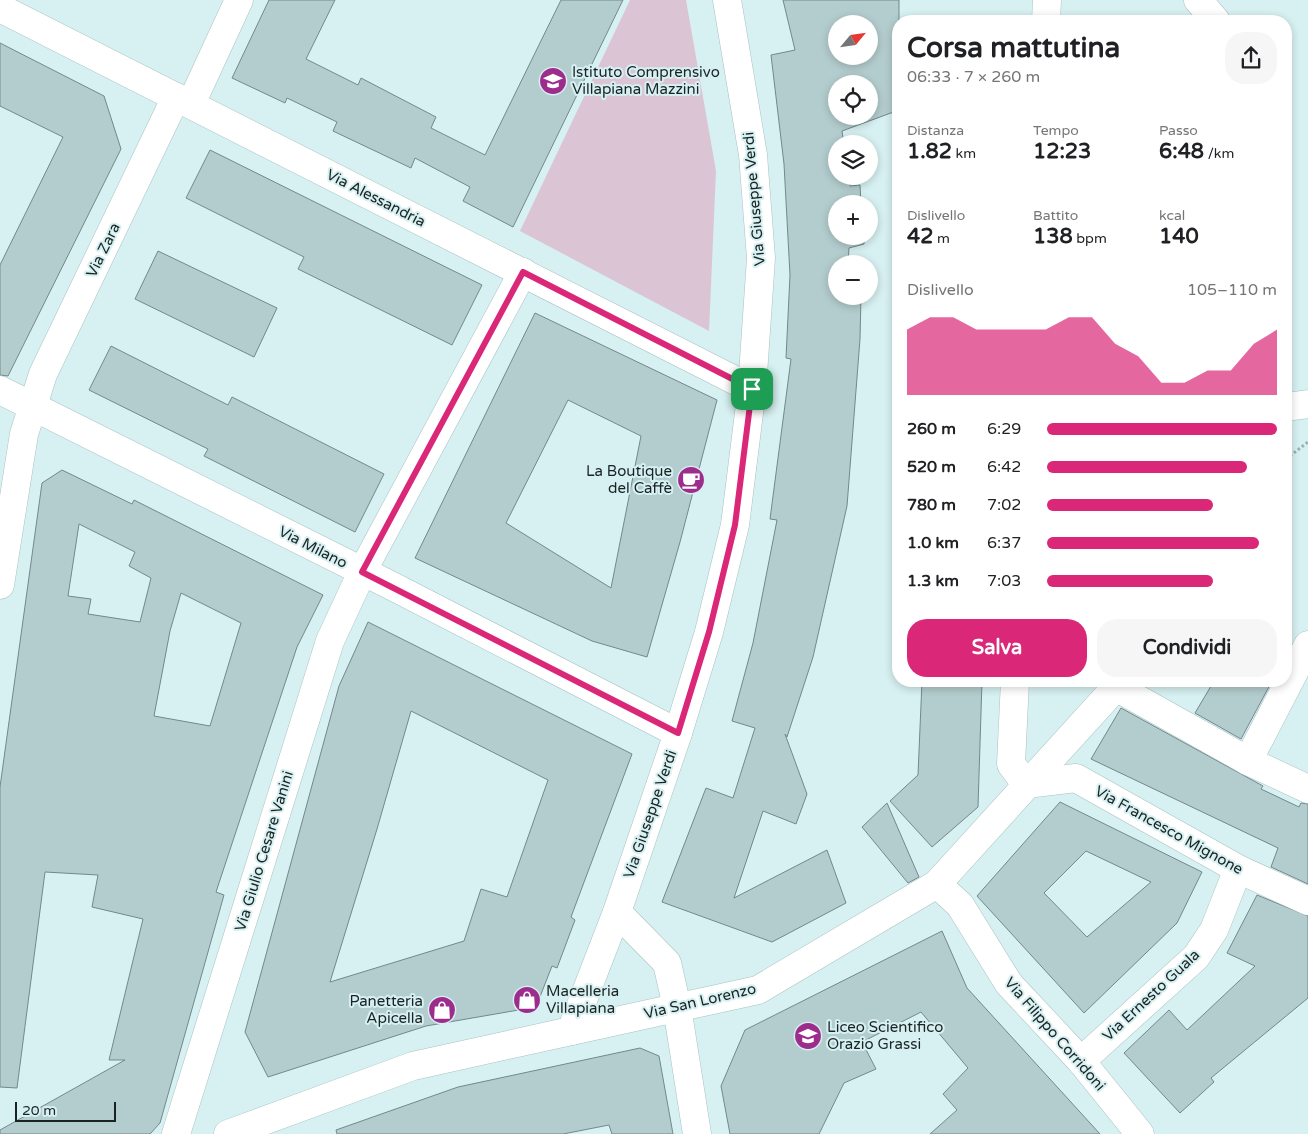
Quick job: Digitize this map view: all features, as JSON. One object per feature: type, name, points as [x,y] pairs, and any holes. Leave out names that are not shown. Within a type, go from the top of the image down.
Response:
[{"type":"street","name":"Via Zara","points":[[0,585],[24,434],[43,374],[183,100],[239,0]]},
{"type":"street","name":"Via Giuseppe Verdi","points":[[571,1031],[617,912],[678,733],[709,632],[735,525],[752,389],[760,258],[753,155],[727,0]]},
{"type":"street","points":[[1046,15],[1047,0]]},
{"type":"street","points":[[1198,0],[1211,15]]},
{"type":"street","name":"Via Alessandria","points":[[0,8],[752,389]]},
{"type":"street","name":"Via Giulio Cesare Vanini","points":[[176,1134],[330,641],[362,572],[523,272]]},
{"type":"street","name":"Via Milano","points":[[0,390],[678,733]]},
{"type":"street","points":[[1292,406],[1308,404]]},
{"type":"street","points":[[1292,676],[1308,645]]},
{"type":"street","points":[[1015,687],[1011,764],[1026,784]]},
{"type":"street","points":[[1286,687],[1248,761],[1308,789]]},
{"type":"street","name":"Via San Lorenzo","points":[[242,1131],[413,1066],[758,990],[938,884],[1026,784],[1058,753],[1116,688],[1248,761]]},
{"type":"street","name":"Via Francesco Mignone","points":[[1026,784],[1076,778],[1238,868],[1308,901]]},
{"type":"street","name":"Via Ernesto Guala","points":[[1081,1061],[1196,957],[1214,930],[1238,868]]},
{"type":"street","name":"Via Filippo Corridoni","points":[[938,884],[960,905],[1010,984],[1081,1061],[1140,1134]]},
{"type":"street","points":[[617,912],[667,963],[677,1007],[696,1134]]},
{"type":"path","points":[[1292,454],[1308,442]]},
{"type":"shaded area","points":[[630,0],[686,0],[716,171],[709,331],[520,231]]},
{"type":"building","points":[[269,0],[335,0],[306,59],[358,85],[361,78],[436,117],[431,128],[485,155],[561,0],[623,0],[513,227],[463,201],[470,187],[415,158],[411,168],[333,131],[337,122],[287,98],[285,103],[232,78]]},
{"type":"building","points":[[783,0],[899,0],[899,15],[892,15],[892,113],[878,118],[878,75],[828,75],[828,125],[858,125],[842,131],[843,135],[828,135],[828,185],[860,185],[861,195],[828,195],[828,245],[860,245],[849,248],[849,255],[828,255],[828,305],[861,305],[860,339],[847,506],[813,657],[787,737],[785,734],[807,794],[796,824],[763,811],[734,898],[827,850],[846,903],[772,942],[662,902],[706,788],[733,798],[755,728],[732,721],[753,643],[777,520],[770,519],[791,359],[786,358],[790,275],[784,164],[771,55],[795,50]]},
{"type":"building","points":[[0,43],[104,96],[121,149],[8,376],[0,375],[0,265],[63,137],[0,106]]},
{"type":"building","points":[[210,150],[482,285],[452,345],[298,269],[304,257],[186,198]]},
{"type":"building","points":[[158,251],[277,308],[254,357],[135,299]]},
{"type":"building","points":[[535,313],[717,400],[680,542],[647,657],[592,641],[415,558]],"holes":[[[568,400],[641,436],[611,588],[506,523]]]},
{"type":"building","points":[[111,346],[228,405],[232,397],[384,474],[355,532],[204,456],[208,449],[89,390]]},
{"type":"building","points":[[62,470],[132,504],[134,500],[323,595],[297,647],[216,892],[224,895],[160,1123],[150,1134],[0,1134],[0,1130],[125,1060],[109,1060],[143,919],[92,907],[98,875],[45,872],[17,1088],[0,1087],[0,787],[42,483]],"holes":[[[79,524],[135,552],[129,566],[151,578],[140,622],[88,614],[91,599],[68,596]],[[181,593],[241,623],[210,726],[154,716],[170,631]]]},
{"type":"building","points":[[368,622],[632,754],[571,917],[575,920],[557,968],[552,966],[536,1007],[426,1026],[268,1077],[245,1032],[339,686]],"holes":[[[411,711],[548,780],[507,897],[481,889],[464,941],[330,982]]]},
{"type":"building","points":[[922,687],[982,687],[978,807],[932,847],[890,801],[918,775]]},
{"type":"building","points":[[1210,687],[1269,687],[1241,739],[1195,713]]},
{"type":"building","points":[[1121,708],[1263,786],[1261,789],[1299,807],[1301,803],[1308,804],[1308,884],[1271,867],[1278,848],[1091,759]]},
{"type":"building","points":[[1060,802],[1202,872],[1177,923],[1084,1013],[977,896]],"holes":[[[1086,851],[1151,882],[1087,937],[1044,893]]]},
{"type":"building","points":[[887,803],[919,877],[908,883],[862,827]]},
{"type":"building","points":[[1257,895],[1308,916],[1308,998],[1211,1078],[1214,1082],[1180,1113],[1124,1053],[1169,1010],[1187,1030],[1255,966],[1227,953]]},
{"type":"building","name":"Liceo Scientifico Orazio Grassi","points":[[942,931],[967,988],[1100,1134],[930,1134],[957,1110],[943,1094],[968,1068],[921,1012],[862,1042],[876,1069],[844,1083],[819,1134],[730,1134],[721,1086],[745,1030]]},
{"type":"building","points":[[640,1048],[659,1056],[673,1134],[612,1134],[609,1125],[563,1134],[337,1134],[336,1130],[458,1087]]},
{"type":"place","name":"Istituto Comprensivo Villapiana Mazzini","points":[[553,81]]},
{"type":"place","name":"La Boutique del Caffè","points":[[691,480]]},
{"type":"place","name":"Macelleria Villapiana","points":[[527,1000]]},
{"type":"place","name":"Panetteria Apicella","points":[[442,1010]]},
{"type":"place","name":"Liceo Scientifico Orazio Grassi","points":[[808,1036]]},
{"type":"route","points":[[523,272],[752,389],[735,525],[709,632],[678,733],[362,572],[523,272]]}]
